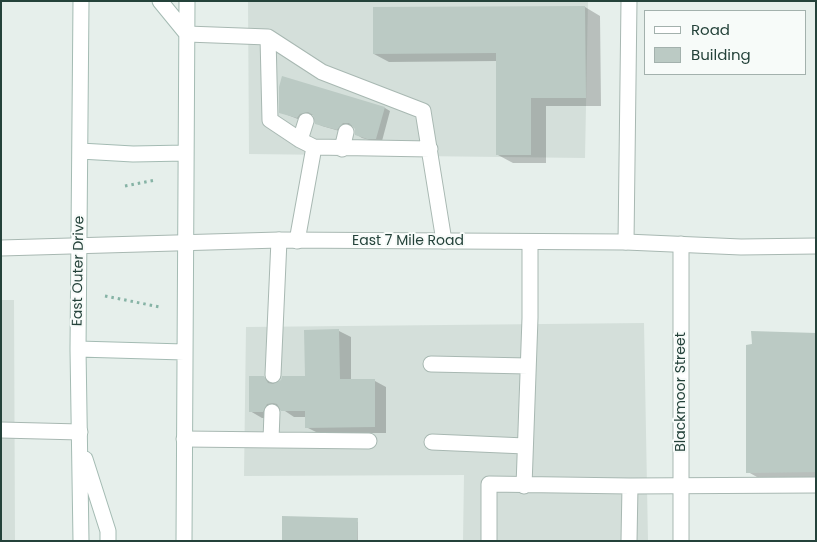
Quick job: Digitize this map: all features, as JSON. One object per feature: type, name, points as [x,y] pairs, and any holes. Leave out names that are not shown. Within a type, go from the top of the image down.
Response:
[{"type":"main road","name":"East Outer Drive","points":[[81,1],[78,349],[81,541]]},
{"type":"main road","points":[[160,1],[187,34],[268,37],[319,79],[423,112],[444,241]]},
{"type":"main road","points":[[184,541],[184,243],[187,1]]},
{"type":"main road","points":[[626,242],[629,1]]},
{"type":"main road","points":[[268,37],[270,120],[314,147],[342,149],[430,149]]},
{"type":"main road","points":[[300,140],[306,121]]},
{"type":"main road","points":[[342,149],[346,132]]},
{"type":"main road","points":[[296,240],[314,147]]},
{"type":"main road","points":[[80,151],[133,154],[186,153]]},
{"type":"main road","points":[[273,375],[279,240]]},
{"type":"main road","name":"East 7 Mile Road","points":[[1,248],[279,240],[626,242],[740,247],[816,246]]},
{"type":"main road","points":[[524,486],[530,242]]},
{"type":"main road","name":"Blackmoor Street","points":[[681,244],[681,541]]},
{"type":"main road","points":[[78,349],[184,352]]},
{"type":"main road","points":[[431,364],[528,366]]},
{"type":"main road","points":[[271,440],[272,412]]},
{"type":"main road","points":[[1,430],[80,439],[108,531],[108,541]]},
{"type":"main road","points":[[184,439],[369,441]]},
{"type":"main road","points":[[432,442],[525,446]]},
{"type":"main road","points":[[489,541],[489,484],[524,486],[816,485]]},
{"type":"main road","points":[[629,541],[630,486]]},
{"type":"path","points":[[125,186],[160,180]]},
{"type":"path","points":[[106,296],[160,307]]},
{"type":"shaded area","points":[[588,1],[585,158],[249,154],[248,2]]},
{"type":"shaded area","points":[[1,300],[14,300],[15,541],[1,541]]},
{"type":"shaded area","points":[[644,323],[648,541],[463,541],[464,475],[244,476],[246,327]]},
{"type":"building","points":[[585,6],[586,98],[531,98],[531,155],[496,155],[496,53],[373,54],[373,7]]},
{"type":"building","points":[[282,76],[385,107],[376,139],[367,139],[355,135],[355,129],[349,123],[343,123],[337,130],[315,124],[313,115],[308,112],[300,114],[297,118],[279,113],[279,87]]},
{"type":"building","points":[[339,329],[340,379],[375,379],[375,427],[305,428],[305,411],[281,411],[277,404],[273,403],[267,404],[263,412],[249,412],[249,376],[264,376],[268,383],[273,384],[281,380],[282,376],[305,376],[304,330]]},
{"type":"building","points":[[751,331],[816,333],[816,472],[746,473],[746,345],[752,344]]},
{"type":"building","points":[[282,516],[358,518],[357,541],[282,541]]}]
